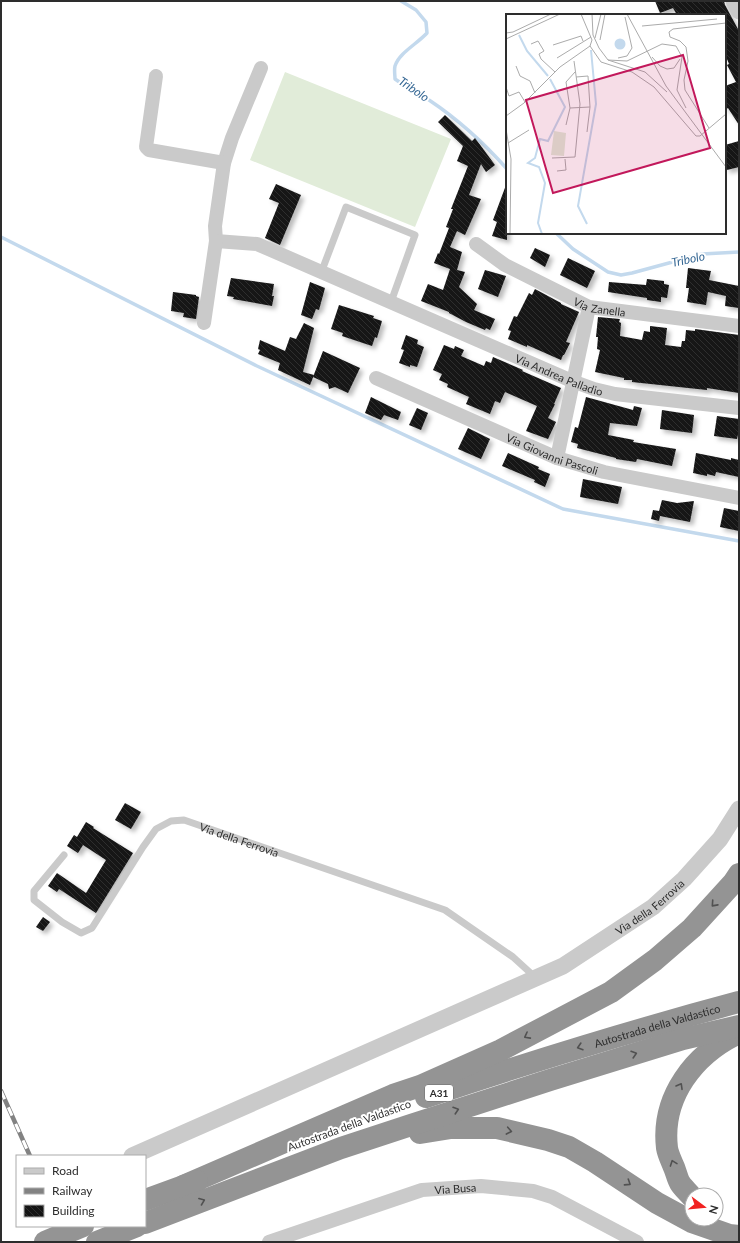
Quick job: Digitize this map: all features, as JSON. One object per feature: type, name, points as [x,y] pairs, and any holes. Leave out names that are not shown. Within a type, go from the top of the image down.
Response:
[{"type":"highway","name":"A31","points":[[183,1186],[393,1095],[420,1086],[494,1053],[611,992],[655,960],[692,928],[733,883],[739,874]]},
{"type":"highway","name":"Autostrada della Valdastico","points":[[146,1200],[327,1132],[486,1077],[622,1034],[739,1002]]},
{"type":"highway","name":"Autostrada della Valdastico","points":[[146,1223],[267,1176],[404,1127],[683,1039],[739,1026]]},
{"type":"highway","points":[[684,1187],[680,1182],[668,1149],[666,1122],[669,1110],[680,1084],[696,1063],[707,1053],[739,1033]]},
{"type":"highway","name":"A31","points":[[267,1176],[408,1135],[451,1128],[497,1128],[527,1134],[570,1147],[657,1203],[692,1222],[729,1235],[739,1236]]},
{"type":"highway","points":[[724,1221],[739,1225]]},
{"type":"highway","points":[[45,1242],[81,1227]]},
{"type":"highway","points":[[96,1242],[134,1227]]},
{"type":"street","points":[[734,1],[739,11]]},
{"type":"street","points":[[204,323],[216,241],[214,226],[224,162],[232,138],[261,68]]},
{"type":"street","points":[[156,76],[146,147],[149,150],[224,162]]},
{"type":"street","name":"Via Andrea Palladio","points":[[216,241],[257,244],[572,382],[594,390],[615,394],[739,408]]},
{"type":"street","name":"Via Zanella","points":[[476,244],[505,266],[589,307],[739,326]]},
{"type":"street","points":[[557,458],[589,307]]},
{"type":"street","name":"Via Giovanni Pascoli","points":[[376,378],[557,458],[604,472],[739,498]]},
{"type":"street","name":"Via della Ferrovia","points":[[134,1155],[563,966],[653,907],[684,880],[715,845],[739,809]]},
{"type":"street","name":"Via Busa","points":[[269,1242],[422,1190],[481,1186],[533,1191],[552,1197],[638,1242]]},
{"type":"street","points":[[124,1227],[131,1242]]},
{"type":"lane","points":[[321,273],[346,207],[415,235],[391,302]]},
{"type":"lane","name":"Via della Ferrovia","points":[[64,855],[34,891],[34,900],[62,922],[81,933],[92,928],[156,829],[171,821],[184,820],[445,910],[513,957],[536,978]]},
{"type":"green space","points":[[285,72],[451,139],[415,227],[250,160]]},
{"type":"building","points":[[655,1],[724,1],[739,31],[739,125],[728,108],[726,109],[726,86],[736,82],[727,65],[729,64],[726,56],[726,14],[676,14],[673,8],[660,13]]},
{"type":"building","points":[[445,115],[472,141],[475,138],[495,165],[486,172],[481,164],[469,195],[481,199],[465,235],[457,231],[450,247],[462,252],[457,270],[465,272],[459,287],[477,304],[474,310],[495,319],[490,330],[486,328],[485,330],[466,322],[449,312],[421,301],[428,284],[443,290],[450,269],[434,263],[449,228],[446,227],[453,209],[451,209],[468,166],[457,161],[463,146],[438,122]]},
{"type":"building","points":[[739,141],[739,167],[727,170],[726,145]]},
{"type":"building","points":[[276,184],[301,195],[280,245],[265,238],[279,203],[269,199]]},
{"type":"building","points":[[506,185],[507,240],[492,236],[497,222],[493,220]]},
{"type":"building","points":[[535,248],[550,255],[545,267],[530,258]]},
{"type":"building","points":[[568,258],[595,271],[587,288],[560,275]]},
{"type":"building","points":[[688,268],[711,271],[709,280],[739,286],[739,308],[725,306],[726,296],[708,292],[706,305],[687,302],[689,288],[686,288]]},
{"type":"building","points":[[485,270],[506,276],[498,297],[478,289]]},
{"type":"building","points":[[231,278],[274,284],[272,306],[233,299],[234,297],[227,296]]},
{"type":"building","points":[[647,279],[664,281],[664,284],[669,285],[667,298],[661,297],[661,302],[647,300],[647,298],[608,292],[609,282],[646,285]]},
{"type":"building","points":[[310,282],[325,288],[319,310],[316,309],[312,319],[301,315]]},
{"type":"building","points":[[535,289],[561,304],[579,312],[566,342],[570,343],[561,360],[527,345],[527,347],[508,339],[511,331],[508,330],[514,316],[517,317],[529,293],[532,295]]},
{"type":"building","points":[[173,292],[196,295],[199,297],[196,319],[183,317],[184,313],[171,311]]},
{"type":"building","points":[[339,305],[374,316],[373,318],[382,321],[377,338],[375,337],[372,346],[342,336],[343,333],[331,329]]},
{"type":"building","points":[[598,317],[620,319],[620,336],[642,340],[644,331],[650,332],[650,326],[667,328],[665,345],[681,347],[682,341],[685,341],[686,330],[695,331],[695,329],[739,335],[739,393],[707,388],[707,390],[632,382],[632,380],[624,380],[624,378],[595,372],[600,350],[597,349],[598,337],[596,337]]},
{"type":"building","points":[[304,323],[314,328],[303,372],[314,375],[310,385],[278,370],[280,363],[258,354],[260,350],[258,349],[260,340],[285,351],[290,337],[296,339]]},
{"type":"building","points":[[406,335],[418,340],[417,344],[424,347],[417,367],[410,365],[410,367],[399,363],[404,350],[401,349]]},
{"type":"building","points":[[444,345],[454,349],[455,346],[464,350],[461,356],[484,366],[486,361],[491,363],[493,357],[561,388],[548,418],[556,422],[548,439],[526,431],[537,406],[505,392],[500,403],[495,401],[490,414],[466,404],[469,397],[447,387],[448,384],[439,380],[442,374],[433,370]]},
{"type":"building","points":[[323,351],[360,368],[348,393],[335,387],[329,389],[328,384],[313,377]]},
{"type":"building","points":[[371,397],[401,412],[398,420],[384,415],[381,420],[365,413]]},
{"type":"building","points":[[586,397],[633,410],[634,406],[642,408],[637,426],[610,423],[608,435],[634,440],[633,442],[676,449],[672,466],[637,459],[636,462],[616,459],[577,448],[578,444],[571,442],[575,427],[578,428]]},
{"type":"building","points":[[417,408],[428,413],[421,430],[409,425]]},
{"type":"building","points":[[662,410],[694,415],[692,433],[660,429]]},
{"type":"building","points":[[717,416],[739,419],[737,439],[714,436]]},
{"type":"building","points":[[468,428],[490,439],[481,459],[458,449]]},
{"type":"building","points":[[508,453],[539,467],[538,469],[550,474],[545,487],[534,482],[535,480],[502,466]]},
{"type":"building","points":[[696,453],[731,460],[731,458],[739,460],[739,477],[716,472],[715,476],[693,473]]},
{"type":"building","points":[[583,479],[622,487],[618,504],[580,497]]},
{"type":"building","points":[[662,500],[677,503],[694,501],[690,522],[660,516],[659,521],[651,519],[653,510],[659,511]]},
{"type":"building","points":[[724,508],[739,511],[739,531],[720,527]]},
{"type":"building","points":[[125,803],[141,812],[131,829],[115,820]]},
{"type":"building","points":[[86,822],[133,853],[96,913],[59,889],[57,892],[48,886],[57,873],[86,893],[106,860],[83,845],[78,853],[67,846],[74,835],[77,837]]},
{"type":"building","points":[[43,917],[50,922],[43,931],[36,927]]},
{"type":"waterway","name":"Tribolo","points":[[401,1],[416,10],[426,22],[427,33],[397,61],[395,68],[395,79],[425,97],[461,124],[506,168]]},
{"type":"waterway","name":"Tribolo","points":[[557,234],[573,249],[608,272],[621,275],[702,254],[739,252]]},
{"type":"waterway","points":[[1,237],[257,366],[563,509],[739,541]]},
{"type":"railway","points":[[1,1091],[30,1155]]},
{"type":"railway","points":[[56,1227],[64,1242]]},
{"type":"railway","points":[[64,1227],[71,1242]]}]
